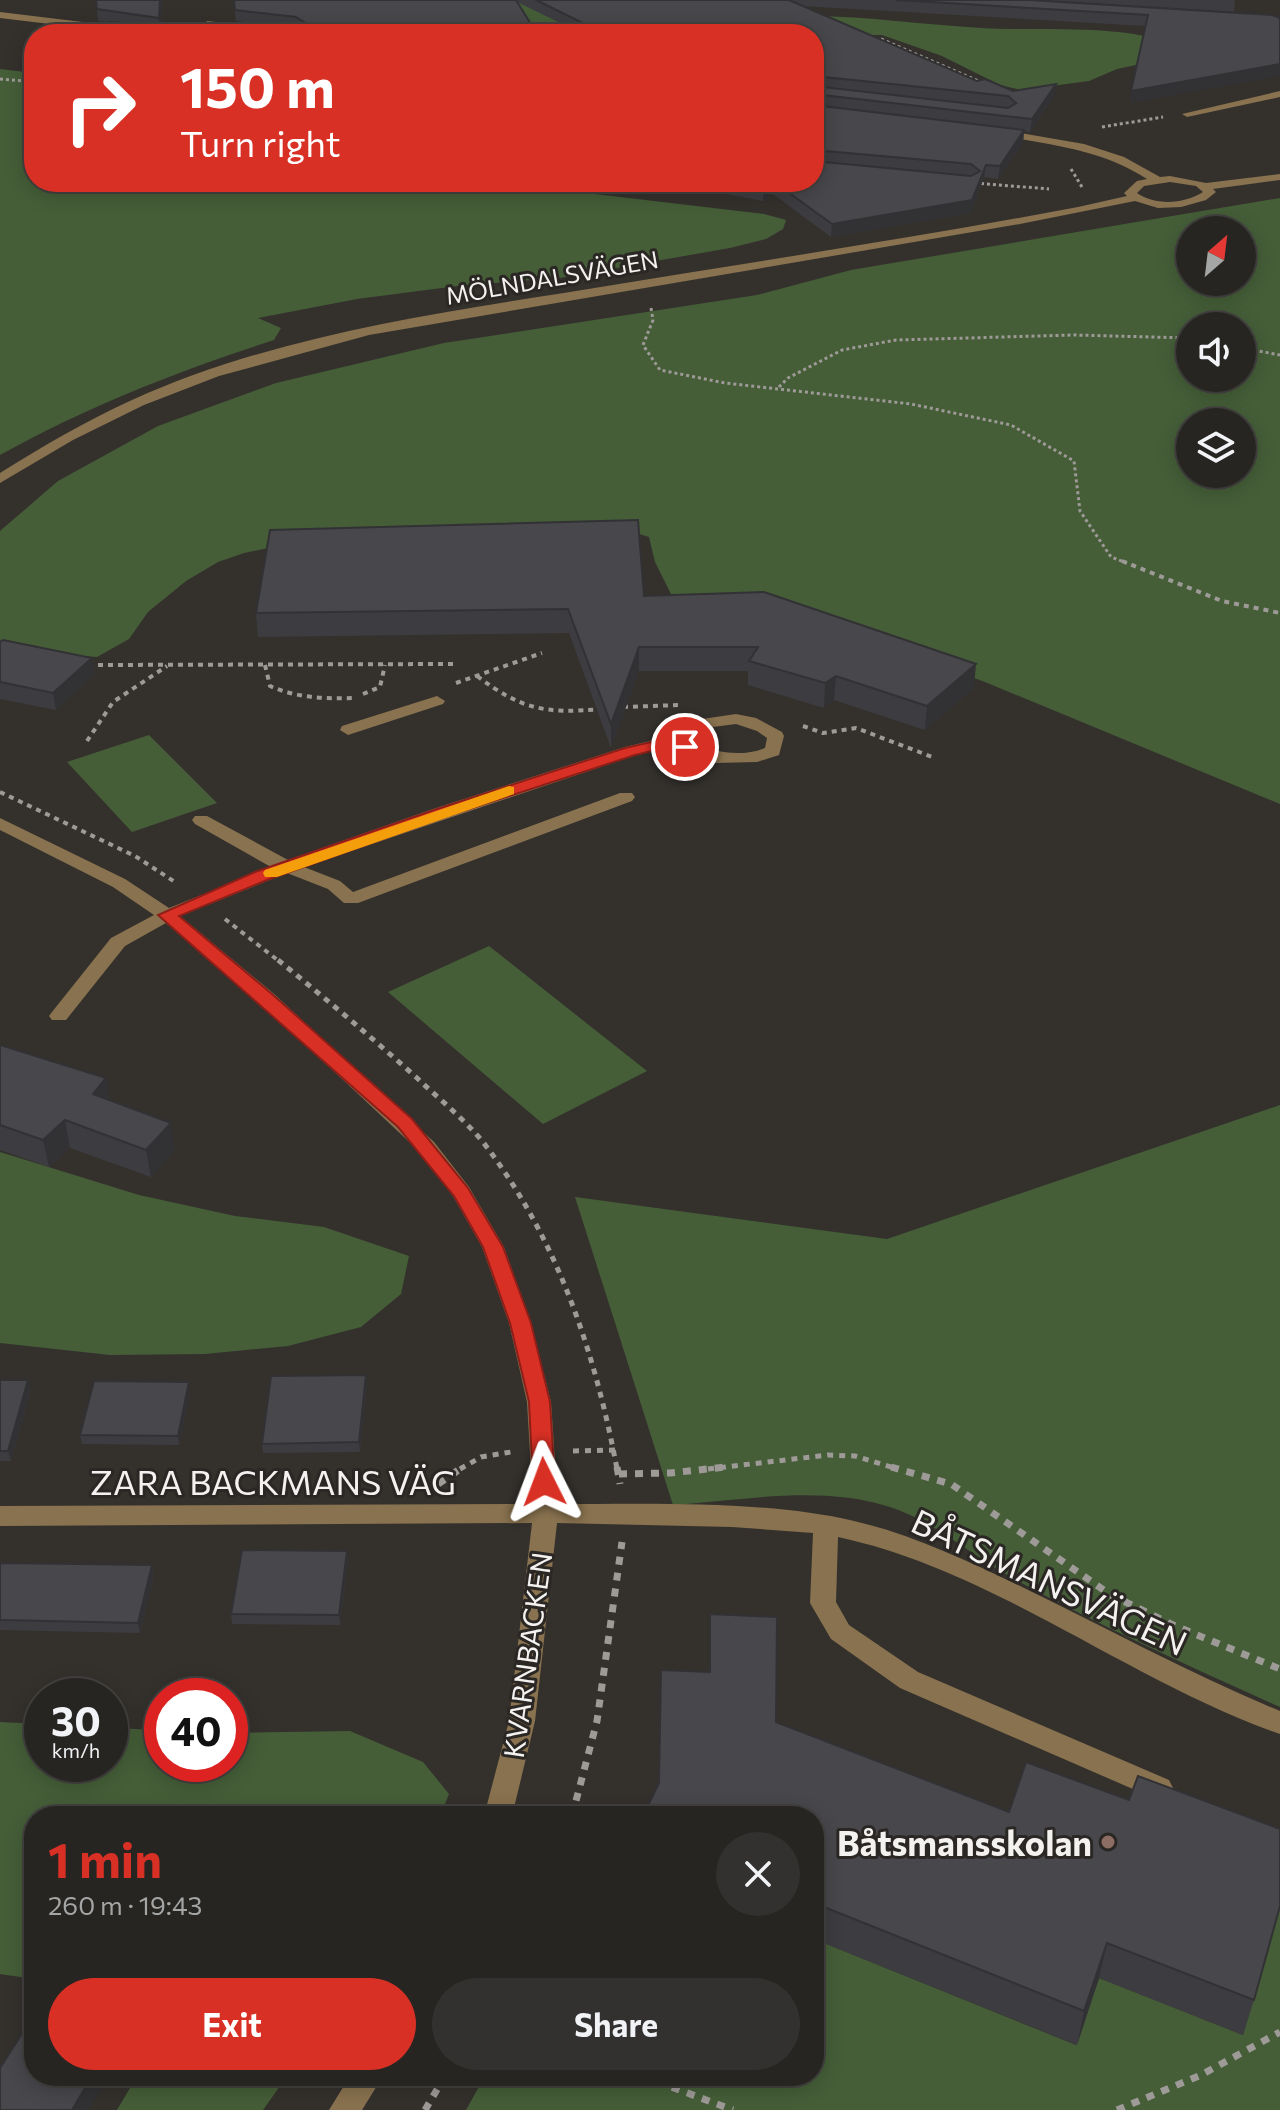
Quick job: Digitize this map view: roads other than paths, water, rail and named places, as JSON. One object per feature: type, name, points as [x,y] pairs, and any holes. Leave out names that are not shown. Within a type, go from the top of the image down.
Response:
[{"type":"street","points":[[0,15],[74,24]]},
{"type":"street","points":[[1187,114],[1280,94]]},
{"type":"street","points":[[980,130],[1085,147],[1129,163],[1157,180]]},
{"type":"street","points":[[1206,186],[1210,192],[1194,201],[1164,203],[1135,198],[1130,193],[1131,189],[1157,180],[1186,180],[1206,186],[1280,177]]},
{"type":"street","name":"MÖLNDALSVÄGEN","points":[[0,479],[62,441],[132,406],[250,363],[344,338],[469,312],[983,227],[1135,198]]},
{"type":"street","points":[[348,730],[437,701]]},
{"type":"street","points":[[59,1016],[118,942],[201,900],[439,813],[631,751],[669,742],[688,729],[707,722],[733,719],[754,722],[776,736],[773,751],[740,759],[716,758],[669,742]]},
{"type":"street","points":[[201,820],[265,858],[334,885],[351,899],[626,797]]},
{"type":"street","name":"KVARNBACKEN","points":[[0,823],[119,883],[167,915],[266,997],[405,1123],[461,1192],[493,1247],[520,1323],[539,1402],[546,1513],[522,1721],[501,1806]]},
{"type":"street","name":"BÅTSMANSVÄGEN","points":[[546,1513],[767,1519],[826,1525],[874,1536],[952,1566],[1027,1600],[1215,1698],[1280,1723]]},
{"type":"street","name":"ZARA BACKMANS VÄG","points":[[0,1516],[546,1513]]},
{"type":"street","points":[[826,1525],[823,1603],[840,1632],[909,1680],[1180,1797]]},
{"type":"street","points":[[344,2110],[361,2086]]},
{"type":"place","name":"Båtsmansskolan","points":[[1108,1842]]}]
